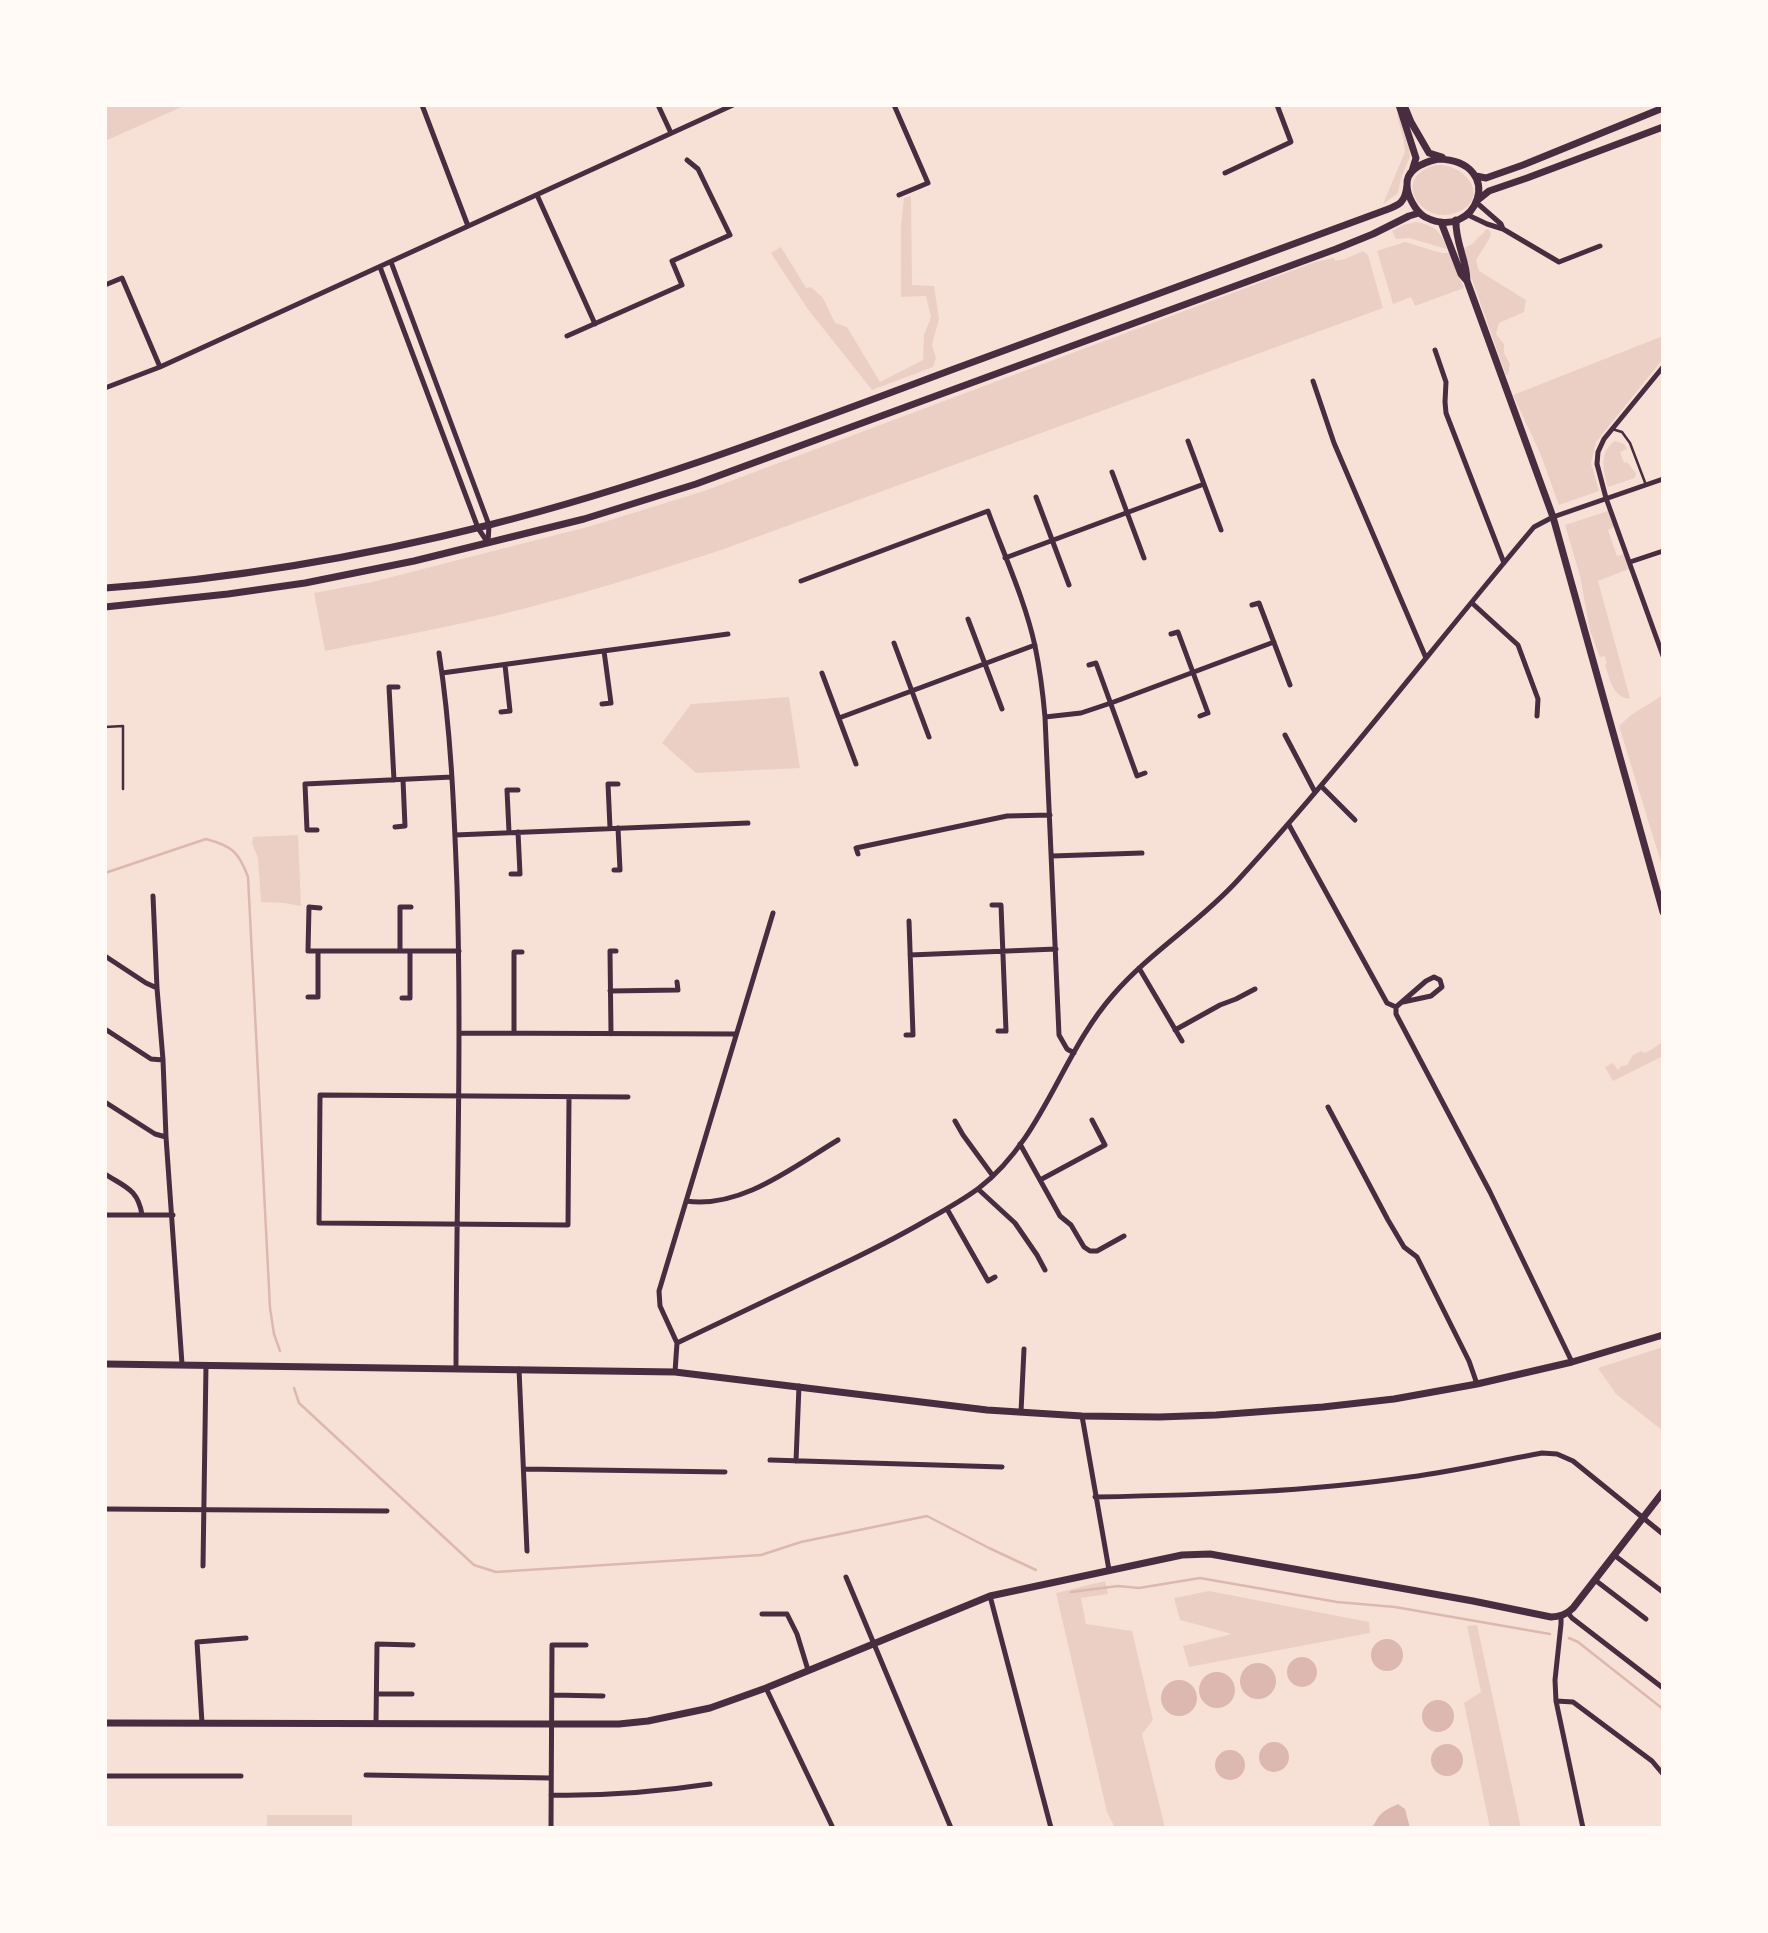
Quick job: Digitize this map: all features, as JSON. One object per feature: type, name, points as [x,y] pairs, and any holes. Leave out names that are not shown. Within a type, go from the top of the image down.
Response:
[{"type":"street","points":[[422,105],[468,226]]},
{"type":"street","points":[[657,105],[671,133]]},
{"type":"street","points":[[105,388],[160,367],[733,105]]},
{"type":"street","points":[[894,105],[928,183],[899,195]]},
{"type":"street","points":[[1225,173],[1290,142],[1277,105]]},
{"type":"street","points":[[1402,105],[1429,153],[1449,159],[1468,168],[1476,176],[1486,178],[1663,108]]},
{"type":"street","points":[[105,588],[265,569],[382,549],[478,528],[608,492],[729,453],[1325,233],[1398,205],[1406,196],[1416,158],[1402,105]]},
{"type":"street","points":[[1407,185],[1419,213],[1441,222],[1457,220],[1468,215],[1489,191],[1663,127]]},
{"type":"street","points":[[1411,173],[1429,161],[1449,159]]},
{"type":"street","points":[[567,336],[682,285],[672,261],[730,235],[698,169],[687,160]]},
{"type":"street","points":[[1476,176],[1478,201]]},
{"type":"street","points":[[537,194],[595,324]]},
{"type":"street","points":[[1478,201],[1503,229]]},
{"type":"street","points":[[105,607],[305,583],[414,561],[584,519],[696,484],[1336,249],[1419,213]]},
{"type":"street","points":[[1468,215],[1503,229],[1559,262],[1600,247]]},
{"type":"street","points":[[1457,220],[1456,234],[1467,281],[1553,517],[1663,910]]},
{"type":"street","points":[[1441,222],[1461,274],[1467,281]]},
{"type":"street","points":[[391,262],[489,525],[488,543]]},
{"type":"street","points":[[380,267],[478,528],[488,543]]},
{"type":"street","points":[[105,285],[122,278],[160,367]]},
{"type":"street","points":[[1436,350],[1446,382],[1446,413],[1504,563]]},
{"type":"street","points":[[1663,367],[1604,439],[1598,452],[1597,464],[1606,498],[1663,656]]},
{"type":"street","points":[[1313,381],[1334,443],[1426,658]]},
{"type":"street","points":[[1188,441],[1221,530]]},
{"type":"street","points":[[1112,472],[1144,558]]},
{"type":"street","points":[[677,1343],[885,1244],[947,1209],[993,1176],[1034,1125],[1074,1053],[1107,1003],[1139,968],[1234,885],[1289,825],[1534,527],[1553,517],[1663,479]]},
{"type":"street","points":[[1005,558],[1204,484]]},
{"type":"street","points":[[1036,497],[1069,586]]},
{"type":"street","points":[[801,581],[988,511],[1035,645],[1045,717],[1059,1035],[1067,1049],[1074,1053]]},
{"type":"street","points":[[1630,562],[1663,551]]},
{"type":"street","points":[[1252,606],[1259,603],[1290,685]]},
{"type":"street","points":[[1472,603],[1518,645],[1538,699],[1536,716]]},
{"type":"street","points":[[968,619],[1002,709]]},
{"type":"street","points":[[1171,634],[1178,632],[1208,713],[1200,716]]},
{"type":"street","points":[[442,673],[728,634]]},
{"type":"street","points":[[1045,717],[1081,713],[1274,642]]},
{"type":"street","points":[[894,643],[929,737]]},
{"type":"street","points":[[839,718],[1035,645]]},
{"type":"street","points":[[601,704],[611,703],[604,651]]},
{"type":"street","points":[[439,653],[452,777],[459,951],[456,1369]]},
{"type":"street","points":[[1089,665],[1096,663],[1137,776],[1145,773]]},
{"type":"street","points":[[501,712],[510,711],[505,665]]},
{"type":"street","points":[[822,673],[856,764]]},
{"type":"street","points":[[394,780],[389,687],[398,687]]},
{"type":"street","points":[[1285,735],[1315,792]]},
{"type":"street","points":[[317,830],[307,830],[305,784],[452,777]]},
{"type":"street","points":[[395,827],[405,827],[403,779]]},
{"type":"street","points":[[610,828],[608,784],[618,783]]},
{"type":"street","points":[[1321,786],[1355,820]]},
{"type":"street","points":[[509,832],[507,790],[518,790]]},
{"type":"street","points":[[858,854],[856,848],[1007,816],[1050,815]]},
{"type":"street","points":[[455,835],[748,822]]},
{"type":"street","points":[[1289,825],[1387,1003],[1396,1007]]},
{"type":"street","points":[[614,870],[620,870],[618,828]]},
{"type":"street","points":[[511,874],[520,874],[518,832]]},
{"type":"street","points":[[1052,856],[1142,853]]},
{"type":"street","points":[[153,896],[182,1364]]},
{"type":"street","points":[[992,905],[1000,905],[1003,951],[1006,1031],[998,1031]]},
{"type":"street","points":[[400,951],[400,907],[411,907]]},
{"type":"street","points":[[320,908],[309,908],[308,951],[459,951]]},
{"type":"street","points":[[674,1372],[677,1343],[660,1306],[659,1290],[773,913]]},
{"type":"street","points":[[906,1035],[913,1035],[909,921]]},
{"type":"street","points":[[910,955],[1056,949]]},
{"type":"street","points":[[308,997],[318,997],[318,951]]},
{"type":"street","points":[[402,998],[410,998],[410,951]]},
{"type":"street","points":[[611,1034],[610,951],[616,951]]},
{"type":"street","points":[[514,1033],[514,952],[522,952]]},
{"type":"street","points":[[105,956],[157,988]]},
{"type":"street","points":[[1139,968],[1182,1041]]},
{"type":"street","points":[[1396,1007],[1430,978],[1440,980],[1441,987],[1436,994],[1404,1002]]},
{"type":"street","points":[[610,990],[678,990],[677,982]]},
{"type":"street","points":[[1175,1030],[1220,1004],[1255,989]]},
{"type":"street","points":[[1396,1007],[1396,1014],[1490,1192],[1572,1362]]},
{"type":"street","points":[[105,1029],[151,1059],[163,1060]]},
{"type":"street","points":[[460,1033],[735,1034]]},
{"type":"street","points":[[569,1097],[568,1225],[319,1223],[320,1095],[628,1097]]},
{"type":"street","points":[[105,1102],[155,1135],[166,1137]]},
{"type":"street","points":[[1328,1107],[1404,1247],[1417,1257],[1469,1361],[1477,1384]]},
{"type":"street","points":[[1040,1180],[1105,1145],[1092,1120]]},
{"type":"street","points":[[955,1121],[962,1135],[993,1176]]},
{"type":"street","points":[[686,1201],[706,1202],[752,1191],[838,1140]]},
{"type":"street","points":[[1020,1144],[1060,1216],[1071,1224],[1084,1247],[1097,1251],[1124,1236]]},
{"type":"street","points":[[105,1174],[137,1196],[142,1215]]},
{"type":"street","points":[[978,1189],[1015,1223],[1045,1270]]},
{"type":"street","points":[[947,1209],[988,1280],[995,1277]]},
{"type":"street","points":[[105,1215],[173,1215]]},
{"type":"street","points":[[105,1364],[674,1372],[987,1410],[1082,1416],[1161,1417],[1323,1407],[1394,1399],[1477,1384],[1600,1356],[1663,1335]]},
{"type":"street","points":[[1021,1412],[1024,1349]]},
{"type":"street","points":[[203,1566],[206,1365]]},
{"type":"street","points":[[519,1369],[527,1551]]},
{"type":"street","points":[[796,1461],[799,1387]]},
{"type":"street","points":[[1082,1416],[1109,1570]]},
{"type":"street","points":[[1095,1497],[1224,1494],[1332,1486],[1412,1477],[1542,1453],[1558,1454],[1573,1461],[1663,1534]]},
{"type":"street","points":[[770,1460],[1002,1467]]},
{"type":"street","points":[[524,1469],[725,1472]]},
{"type":"street","points":[[1583,1828],[1556,1701],[1555,1680],[1561,1624],[1564,1615],[1595,1580],[1663,1492]]},
{"type":"street","points":[[105,1509],[387,1511]]},
{"type":"street","points":[[105,1723],[619,1724],[648,1721],[683,1715],[732,1701],[990,1596],[1182,1555],[1210,1555],[1551,1617],[1564,1615],[1572,1618],[1663,1688]]},
{"type":"street","points":[[1615,1555],[1663,1592]]},
{"type":"street","points":[[846,1577],[951,1828]]},
{"type":"street","points":[[1595,1580],[1646,1619]]},
{"type":"street","points":[[990,1596],[1051,1828]]},
{"type":"street","points":[[762,1614],[787,1614],[797,1634],[808,1670]]},
{"type":"street","points":[[202,1723],[197,1642],[246,1638]]},
{"type":"street","points":[[376,1723],[377,1644],[413,1645]]},
{"type":"street","points":[[551,1828],[552,1645],[586,1645]]},
{"type":"street","points":[[766,1688],[833,1828]]},
{"type":"street","points":[[377,1694],[412,1694]]},
{"type":"street","points":[[552,1695],[603,1696]]},
{"type":"street","points":[[1556,1701],[1573,1702],[1651,1761],[1663,1774]]},
{"type":"street","points":[[366,1775],[551,1778]]},
{"type":"street","points":[[105,1776],[241,1776]]},
{"type":"street","points":[[551,1795],[631,1794],[710,1784]]},
{"type":"lane","points":[[1612,429],[1622,432],[1630,443],[1646,485]]},
{"type":"lane","points":[[105,727],[123,726],[123,789]]},
{"type":"shaded area","points":[[105,105],[186,105],[105,141]]},
{"type":"shaded area","points":[[1397,115],[1409,144],[1410,157],[1398,193],[1383,204],[1405,152]]},
{"type":"shaded area","points":[[1436,165],[1458,170],[1471,184],[1474,192],[1472,200],[1455,213],[1442,215],[1431,212],[1415,198],[1415,179],[1422,171]]},
{"type":"shaded area","points":[[911,196],[912,285],[934,286],[939,319],[932,345],[936,358],[933,367],[872,390],[807,308],[771,253],[781,247],[806,288],[811,287],[823,298],[835,323],[847,327],[880,382],[923,360],[924,335],[931,317],[926,296],[901,297],[901,226],[904,198]]},
{"type":"shaded area","points":[[1416,222],[1436,230],[1447,249],[1409,238],[1396,239],[1392,231]]},
{"type":"shaded area","points":[[1487,229],[1491,236],[1476,260],[1479,271],[1526,300],[1524,312],[1499,323],[1496,334],[1504,344],[1504,353],[1510,364],[1508,375],[1462,249],[1472,244]]},
{"type":"shaded area","points":[[1405,242],[1449,253],[1464,288],[1415,306],[1411,297],[1393,304],[1377,251]]},
{"type":"shaded area","points":[[1363,251],[1368,255],[1383,308],[697,558],[503,614],[325,651],[314,593],[372,582],[591,526],[704,491],[1315,262],[1345,259]]},
{"type":"shaded area","points":[[1663,336],[1663,359],[1596,442],[1591,463],[1599,491],[1559,505],[1540,453],[1513,395]]},
{"type":"shaded area","points":[[1615,441],[1624,444],[1627,449],[1620,452],[1624,463],[1627,462],[1636,473],[1635,478],[1608,487],[1604,456]]},
{"type":"shaded area","points":[[1608,511],[1614,527],[1608,530],[1617,556],[1624,554],[1629,569],[1598,581],[1630,698],[1628,699],[1618,694],[1612,686],[1605,656],[1600,657],[1590,631],[1580,576],[1565,525]]},
{"type":"shaded area","points":[[1663,695],[1663,869],[1619,726]]},
{"type":"shaded area","points":[[789,697],[800,768],[696,773],[662,743],[691,704]]},
{"type":"shaded area","points":[[298,835],[301,906],[261,902],[258,858],[252,843],[253,837]]},
{"type":"shaded area","points":[[1663,1041],[1663,1056],[1613,1081],[1605,1067],[1613,1063],[1618,1070],[1627,1065],[1633,1055],[1641,1051],[1645,1053]]},
{"type":"shaded area","points":[[1663,1347],[1663,1431],[1616,1394],[1598,1368]]},
{"type":"shaded area","points":[[1105,1581],[1108,1594],[1081,1598],[1086,1624],[1132,1631],[1153,1720],[1142,1734],[1165,1828],[1115,1828],[1107,1812],[1056,1593]]},
{"type":"shaded area","points":[[1209,1591],[1369,1622],[1370,1633],[1189,1667],[1183,1646],[1232,1634],[1180,1620],[1174,1598]]},
{"type":"shaded area","points":[[1477,1625],[1521,1828],[1490,1828],[1464,1703],[1481,1692],[1467,1626]]},
{"type":"shaded area","points":[[1387,1639],[1399,1643],[1403,1655],[1399,1667],[1387,1671],[1375,1667],[1371,1655],[1375,1643]]},
{"type":"shaded area","points":[[1302,1657],[1308,1658],[1316,1666],[1316,1678],[1308,1686],[1302,1687],[1296,1686],[1288,1678],[1287,1672],[1288,1666],[1296,1658]]},
{"type":"shaded area","points":[[1258,1663],[1271,1668],[1276,1681],[1271,1694],[1258,1699],[1245,1694],[1240,1681],[1245,1668]]},
{"type":"shaded area","points":[[1217,1672],[1230,1677],[1235,1690],[1230,1703],[1217,1708],[1204,1703],[1199,1690],[1204,1677]]},
{"type":"shaded area","points":[[1179,1680],[1192,1685],[1197,1698],[1192,1711],[1179,1716],[1166,1711],[1161,1698],[1166,1685]]},
{"type":"shaded area","points":[[1438,1700],[1449,1705],[1454,1716],[1449,1727],[1438,1732],[1427,1727],[1422,1716],[1427,1705]]},
{"type":"shaded area","points":[[1274,1742],[1280,1743],[1288,1751],[1288,1763],[1280,1771],[1274,1772],[1268,1771],[1260,1763],[1259,1757],[1260,1751],[1268,1743]]},
{"type":"shaded area","points":[[1447,1744],[1458,1749],[1463,1760],[1458,1771],[1447,1776],[1436,1771],[1431,1760],[1436,1749]]},
{"type":"shaded area","points":[[1230,1750],[1236,1751],[1244,1759],[1244,1771],[1236,1779],[1230,1780],[1224,1779],[1216,1771],[1215,1765],[1216,1759],[1224,1751]]},
{"type":"shaded area","points":[[1398,1804],[1405,1809],[1410,1828],[1369,1828],[1383,1812]]},
{"type":"shaded area","points":[[267,1815],[352,1815],[352,1828],[267,1828]]},
{"type":"waterway","points":[[105,873],[206,839],[233,851],[248,877],[270,1308],[280,1351]]},
{"type":"waterway","points":[[294,1388],[299,1403],[474,1565],[496,1572],[761,1555],[801,1542],[927,1516],[1036,1570]]},
{"type":"waterway","points":[[1071,1592],[1118,1586],[1139,1588],[1200,1578],[1337,1602],[1395,1607],[1550,1634]]},
{"type":"waterway","points":[[1569,1638],[1578,1642],[1663,1709]]}]
